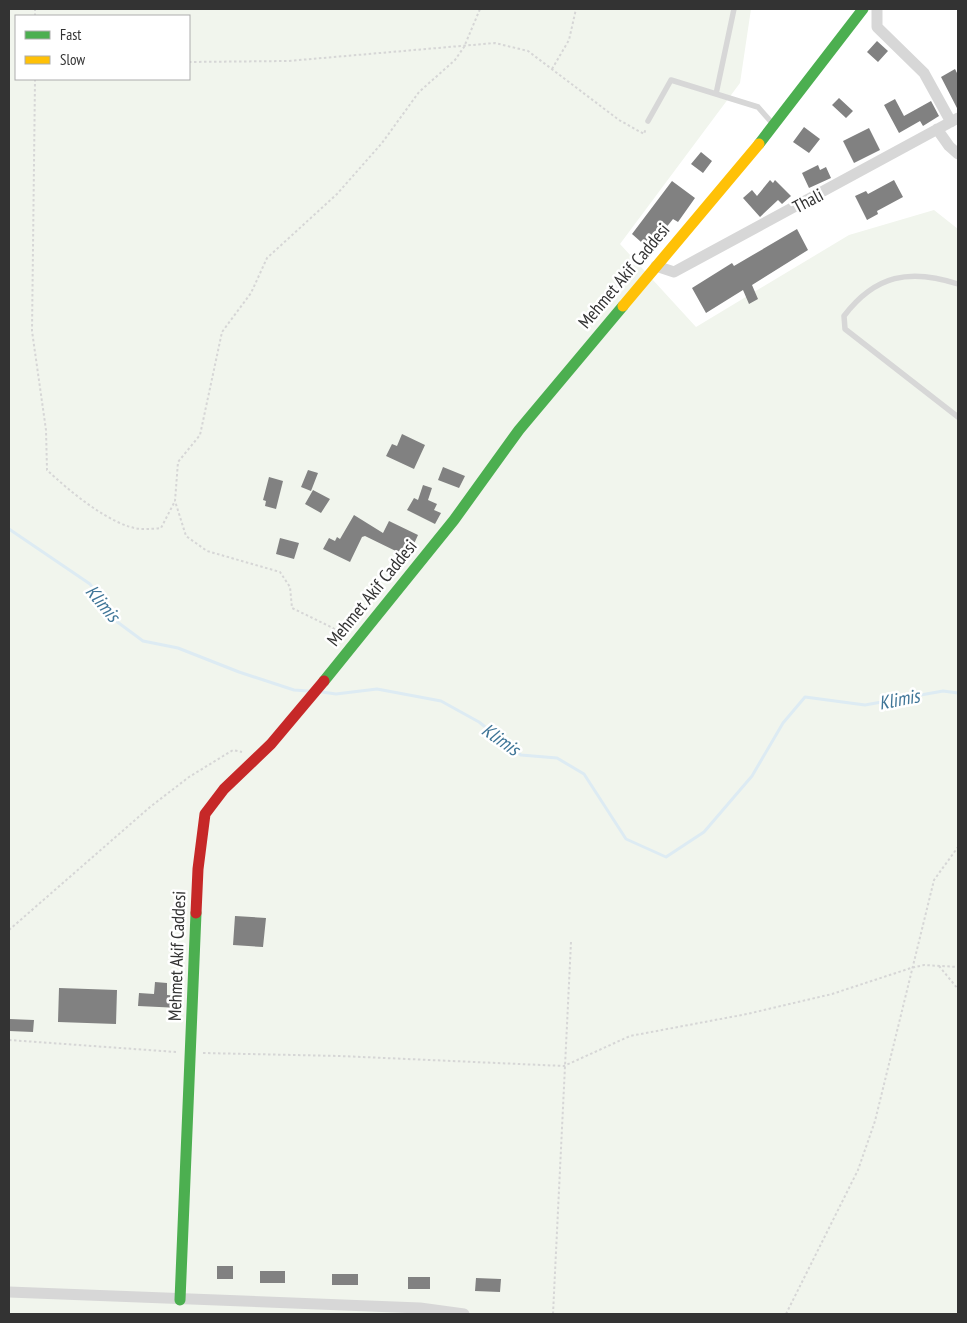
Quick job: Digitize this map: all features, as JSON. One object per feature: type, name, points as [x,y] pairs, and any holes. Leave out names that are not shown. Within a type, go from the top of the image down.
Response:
[{"type":"street","name":"Mehmet Akif Caddesi","points":[[180,1300],[198,869],[205,814],[224,789],[254,761],[303,707],[454,520],[519,430],[775,125],[864,9]]},
{"type":"street","points":[[875,9],[875,22],[879,30],[924,74],[954,120]]},
{"type":"street","name":"Thali","points":[[656,266],[674,272],[954,120]]},
{"type":"street","points":[[938,129],[949,146],[958,154]]},
{"type":"street","points":[[9,1292],[420,1308],[464,1314]]},
{"type":"lane","points":[[716,94],[734,9]]},
{"type":"lane","points":[[648,121],[671,80],[758,107],[775,125]]},
{"type":"lane","points":[[958,284],[938,277],[914,275],[893,278],[869,289],[844,316],[845,329],[958,417]]},
{"type":"path","points":[[354,643],[333,628],[292,608],[290,587],[280,572],[207,551],[186,536],[175,501],[178,462],[200,435],[222,332],[251,293],[267,258],[336,194],[382,143],[419,92],[455,60],[464,47],[480,9]]},
{"type":"path","points":[[552,69],[569,40],[576,9]]},
{"type":"path","points":[[190,62],[288,61],[495,43],[528,51],[619,120],[644,134],[648,121]]},
{"type":"path","points":[[35,80],[32,332],[46,430],[47,470],[70,492],[110,518],[140,529],[161,528],[175,501]]},
{"type":"path","points":[[9,930],[122,834],[150,807],[189,777],[233,750],[242,752],[254,761]]},
{"type":"path","points":[[786,1314],[858,1170],[875,1120],[904,1011],[911,968],[934,880],[958,847]]},
{"type":"path","points":[[552,1314],[571,942]]},
{"type":"path","points":[[940,966],[958,989]]},
{"type":"path","points":[[9,1040],[191,1053],[340,1056],[564,1066],[630,1036],[747,1014],[832,994],[911,968],[958,967]]},
{"type":"shaded area","points":[[9,9],[751,9],[740,83],[620,244],[696,327],[849,235],[934,210],[958,229],[958,1314],[9,1314]]},
{"type":"building","points":[[877,41],[888,51],[878,62],[867,52]]},
{"type":"building","points":[[955,69],[958,75],[958,110],[941,77]]},
{"type":"building","points":[[839,98],[853,111],[846,118],[832,105]]},
{"type":"building","points":[[895,99],[904,116],[931,101],[939,116],[923,126],[920,121],[899,133],[884,105]]},
{"type":"building","points":[[804,127],[820,139],[809,153],[793,142]]},
{"type":"building","points":[[869,128],[880,150],[854,163],[843,141]]},
{"type":"building","points":[[701,152],[712,161],[703,173],[691,164]]},
{"type":"building","points":[[818,165],[820,170],[826,167],[831,178],[809,188],[802,173]]},
{"type":"building","points":[[770,180],[773,183],[775,180],[791,196],[782,204],[778,200],[760,217],[743,198],[752,190],[757,196]]},
{"type":"building","points":[[894,180],[903,197],[877,211],[878,214],[867,220],[855,196],[866,191],[868,194]]},
{"type":"building","points":[[672,181],[695,198],[678,222],[673,219],[649,249],[632,234]]},
{"type":"building","points":[[797,229],[808,250],[752,285],[758,299],[749,304],[743,290],[706,313],[692,288],[732,263],[734,266]]},
{"type":"building","points":[[402,434],[425,445],[414,469],[386,456],[392,444],[397,446]]},
{"type":"building","points":[[443,467],[465,476],[459,488],[438,480]]},
{"type":"building","points":[[308,470],[318,473],[311,491],[301,487]]},
{"type":"building","points":[[269,477],[283,481],[276,509],[265,506],[266,501],[263,500]]},
{"type":"building","points":[[423,485],[432,488],[428,500],[437,504],[434,510],[441,513],[435,524],[407,510],[414,498],[418,500]]},
{"type":"building","points":[[313,490],[330,499],[321,513],[305,504]]},
{"type":"building","points":[[354,515],[383,533],[389,521],[418,535],[408,557],[365,536],[362,537],[350,562],[323,549],[329,538],[335,541],[337,537],[340,539]]},
{"type":"building","points":[[280,538],[299,543],[294,559],[276,554]]},
{"type":"building","points":[[235,916],[266,918],[263,947],[233,945]]},
{"type":"building","points":[[155,982],[167,983],[167,995],[180,996],[180,1008],[138,1006],[139,993],[154,994]]},
{"type":"building","points":[[59,988],[117,990],[116,1024],[58,1022]]},
{"type":"building","points":[[9,1019],[34,1020],[33,1032],[9,1031]]},
{"type":"building","points":[[217,1266],[233,1266],[233,1279],[217,1279]]},
{"type":"building","points":[[260,1271],[285,1271],[285,1283],[260,1283]]},
{"type":"building","points":[[332,1274],[358,1274],[358,1285],[332,1285]]},
{"type":"building","points":[[408,1277],[430,1277],[430,1289],[408,1289]]},
{"type":"building","points":[[476,1278],[501,1279],[500,1292],[475,1291]]},
{"type":"waterway","name":"Klimis","points":[[9,529],[90,584],[116,621],[143,641],[178,648],[239,672],[294,690],[308,691]]},
{"type":"waterway","name":"Klimis","points":[[322,692],[336,694],[377,689],[441,701],[479,722],[521,755],[557,758],[584,774],[626,839],[666,857],[704,832],[752,776],[783,723],[805,697],[865,705],[943,691],[958,693]]},
{"type":"traffic: fast","points":[[759,144],[863,9]]},
{"type":"traffic: fast","points":[[324,681],[454,520],[519,430],[623,306]]},
{"type":"traffic: fast","points":[[180,1300],[196,913]]},
{"type":"traffic: slow","points":[[623,306],[759,144]]},
{"type":"traffic: jam","points":[[196,913],[198,869],[205,814],[224,789],[271,744],[324,681]]}]
